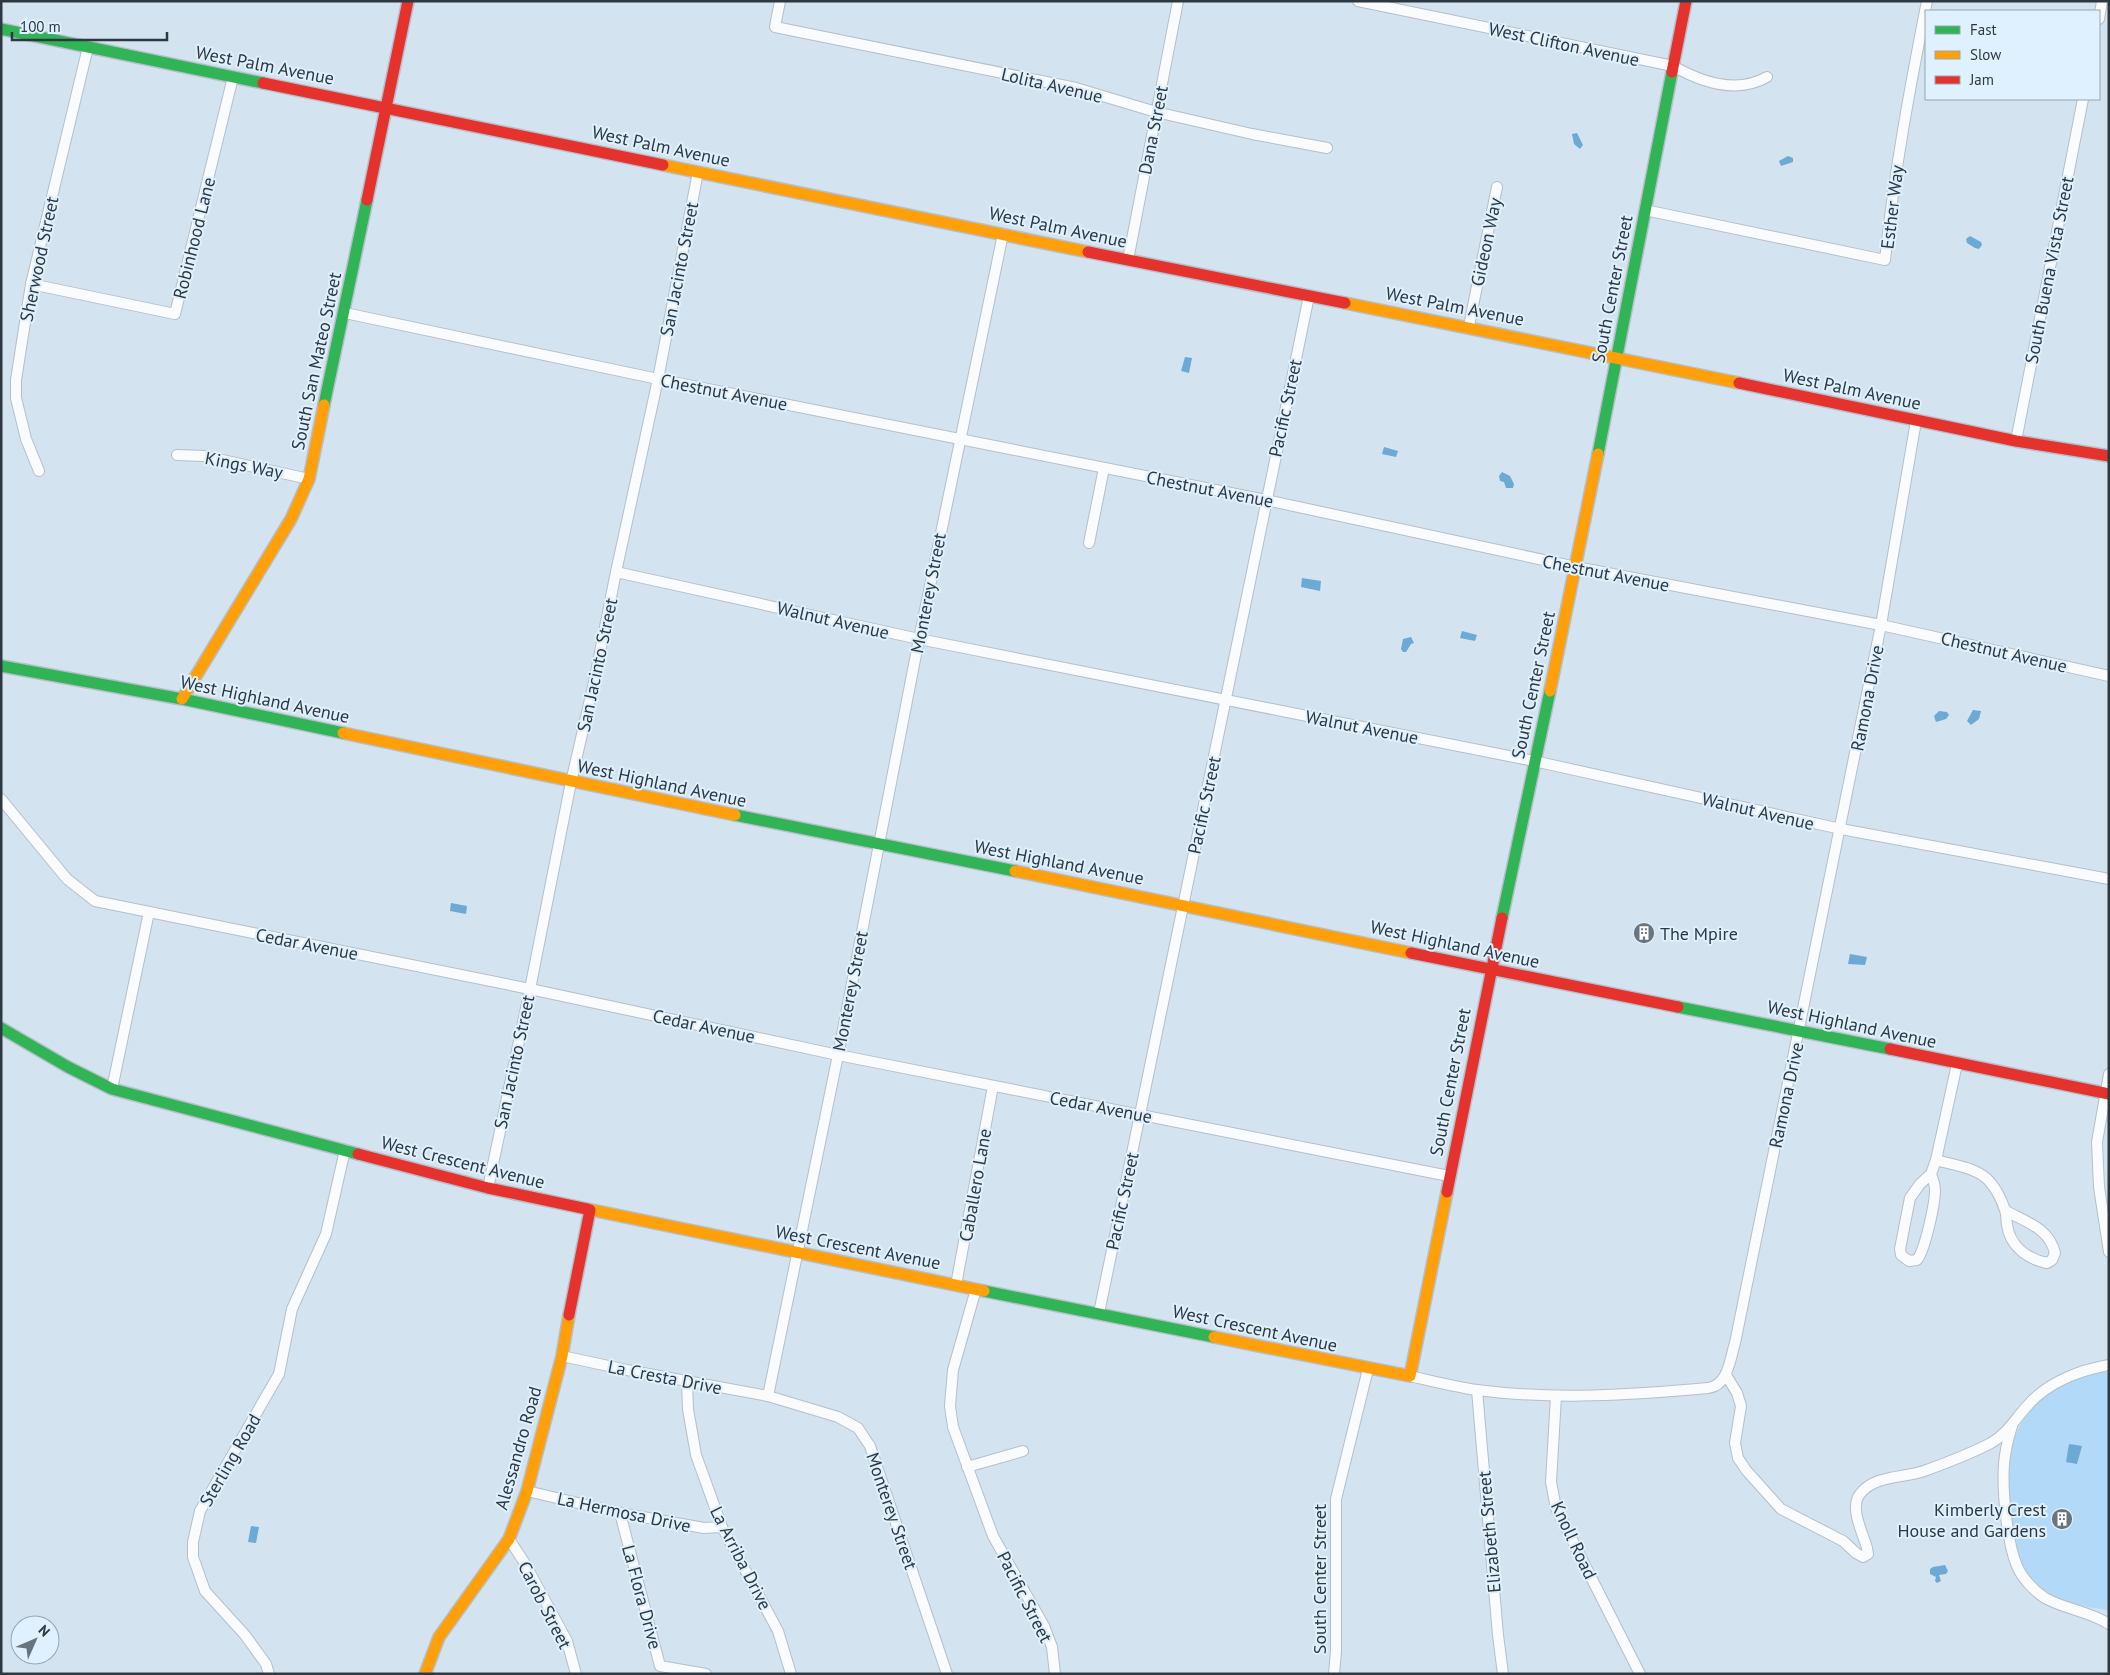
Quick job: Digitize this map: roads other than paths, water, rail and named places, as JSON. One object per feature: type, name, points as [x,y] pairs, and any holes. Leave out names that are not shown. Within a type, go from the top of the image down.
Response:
[{"type":"street","name":"South San Mateo Street","points":[[182,699],[291,519],[309,479],[345,313],[408,1]]},
{"type":"street","name":"Lolita Avenue","points":[[780,1],[775,27],[1076,88],[1156,112],[1252,134],[1327,148]]},
{"type":"street","name":"Dana Street","points":[[1128,260],[1178,1]]},
{"type":"street","name":"West Clifton Avenue","points":[[1358,1],[1673,66],[1702,80],[1723,84],[1742,86],[1755,84],[1767,77]]},
{"type":"street","name":"South Center Street","points":[[1410,1376],[1491,969],[1576,567],[1686,1]]},
{"type":"street","name":"Esther Way","points":[[1646,210],[1885,260],[1891,202],[1906,106],[1925,15]]},
{"type":"street","name":"West Palm Avenue","points":[[1,29],[1128,260],[1469,326],[1916,421],[2016,441],[2109,456]]},
{"type":"street","name":"Sherwood Street","points":[[39,471],[26,439],[16,398],[16,380],[31,284],[88,47]]},
{"type":"street","name":"Robinhood Lane","points":[[31,284],[175,314],[233,77]]},
{"type":"street","name":"South Buena Vista Street","points":[[2016,441],[2083,100]]},
{"type":"street","name":"San Jacinto Street","points":[[488,1188],[571,782],[658,379],[698,172]]},
{"type":"street","name":"Gideon Way","points":[[1469,326],[1497,187]]},
{"type":"street","name":"Monterey Street","points":[[947,1674],[870,1446],[858,1428],[838,1417],[768,1396],[838,1055],[919,639],[1004,234]]},
{"type":"street","name":"Pacific Street","points":[[1099,1313],[1309,296]]},
{"type":"street","name":"Chestnut Avenue","points":[[345,313],[658,379],[1266,500],[1576,567],[1882,625],[2109,676]]},
{"type":"street","name":"Ramona Drive","points":[[1726,1375],[1735,1343],[1800,1030],[1818,927],[1841,829],[1882,625],[1916,421]]},
{"type":"street","name":"Kings Way","points":[[177,455],[204,456],[309,479]]},
{"type":"street","points":[[1089,543],[1104,468]]},
{"type":"street","name":"Walnut Avenue","points":[[616,572],[919,639],[1534,761],[1841,829],[2109,879]]},
{"type":"street","name":"West Highland Avenue","points":[[1,666],[182,699],[571,782],[1182,905],[1606,994],[1800,1030],[2107,1094]]},
{"type":"street","name":"Cedar Avenue","points":[[1,800],[67,879],[79,891],[94,901],[530,989],[838,1055],[1449,1176]]},
{"type":"street","points":[[112,1090],[149,912]]},
{"type":"street","name":"West Crescent Avenue","points":[[1,1028],[112,1090],[488,1188],[796,1253],[1368,1369],[1477,1390],[1556,1396],[1630,1394],[1714,1388],[1726,1375]]},
{"type":"street","points":[[1931,1174],[1935,1193],[1923,1251],[1917,1260],[1909,1261],[1901,1255],[1900,1249],[1907,1207],[1920,1184],[1931,1174],[1936,1160],[1957,1064]]},
{"type":"street","points":[[2109,1074],[2107,1094],[2097,1142],[2099,1187],[2109,1252]]},
{"type":"street","name":"Caballero Lane","points":[[956,1285],[993,1086]]},
{"type":"street","name":"Sterling Road","points":[[269,1674],[266,1664],[245,1635],[205,1590],[193,1557],[193,1542],[200,1511],[279,1374],[292,1309],[326,1234],[345,1150]]},
{"type":"street","points":[[1936,1160],[1976,1172],[1990,1182],[2006,1211],[2009,1233],[2014,1244],[2022,1252],[2037,1261],[2046,1263],[2052,1260],[2055,1253],[2048,1236],[2040,1228],[2006,1211]]},
{"type":"street","name":"Alessandro Road","points":[[425,1674],[439,1637],[509,1539],[527,1491],[562,1356],[574,1284],[590,1210]]},
{"type":"street","name":"Pacific Street","points":[[976,1289],[953,1370],[950,1406],[953,1427],[993,1536],[1044,1626],[1052,1647],[1055,1674]]},
{"type":"street","name":"La Cresta Drive","points":[[562,1356],[688,1382],[768,1396]]},
{"type":"street","points":[[1726,1375],[1737,1393],[1741,1406],[1735,1443],[1738,1458],[1746,1470],[1781,1508],[1796,1518],[1830,1533],[1863,1557],[1868,1554],[1856,1510],[1856,1502],[1864,1490],[1878,1482],[1922,1472],[1941,1465],[1991,1442],[2012,1426],[2028,1405],[2044,1390],[2068,1377],[2109,1365]]},
{"type":"street","name":"South Center Street","points":[[1334,1674],[1336,1651],[1336,1499],[1368,1369]]},
{"type":"street","name":"La Arriba Drive","points":[[688,1382],[688,1409],[696,1454],[722,1527],[778,1631],[791,1674]]},
{"type":"street","name":"Elizabeth Street","points":[[1477,1390],[1503,1674]]},
{"type":"street","name":"Knoll Road","points":[[1556,1396],[1551,1482],[1556,1508],[1640,1674]]},
{"type":"street","points":[[2012,1426],[2006,1444],[2004,1465],[2007,1524],[2013,1556],[2018,1568],[2023,1577],[2045,1598],[2100,1618],[2109,1624]]},
{"type":"street","points":[[967,1467],[1023,1451]]},
{"type":"street","name":"La Hermosa Drive","points":[[527,1491],[620,1513],[704,1528],[722,1527]]},
{"type":"street","name":"La Flora Drive","points":[[620,1513],[661,1670],[706,1674]]},
{"type":"street","name":"Carob Street","points":[[509,1539],[524,1562],[567,1641],[576,1674]]},
{"type":"place","name":"The Mpire","points":[[1644,933]]},
{"type":"place","name":"Kimberly Crest House and Gardens","points":[[2062,1519]]}]
